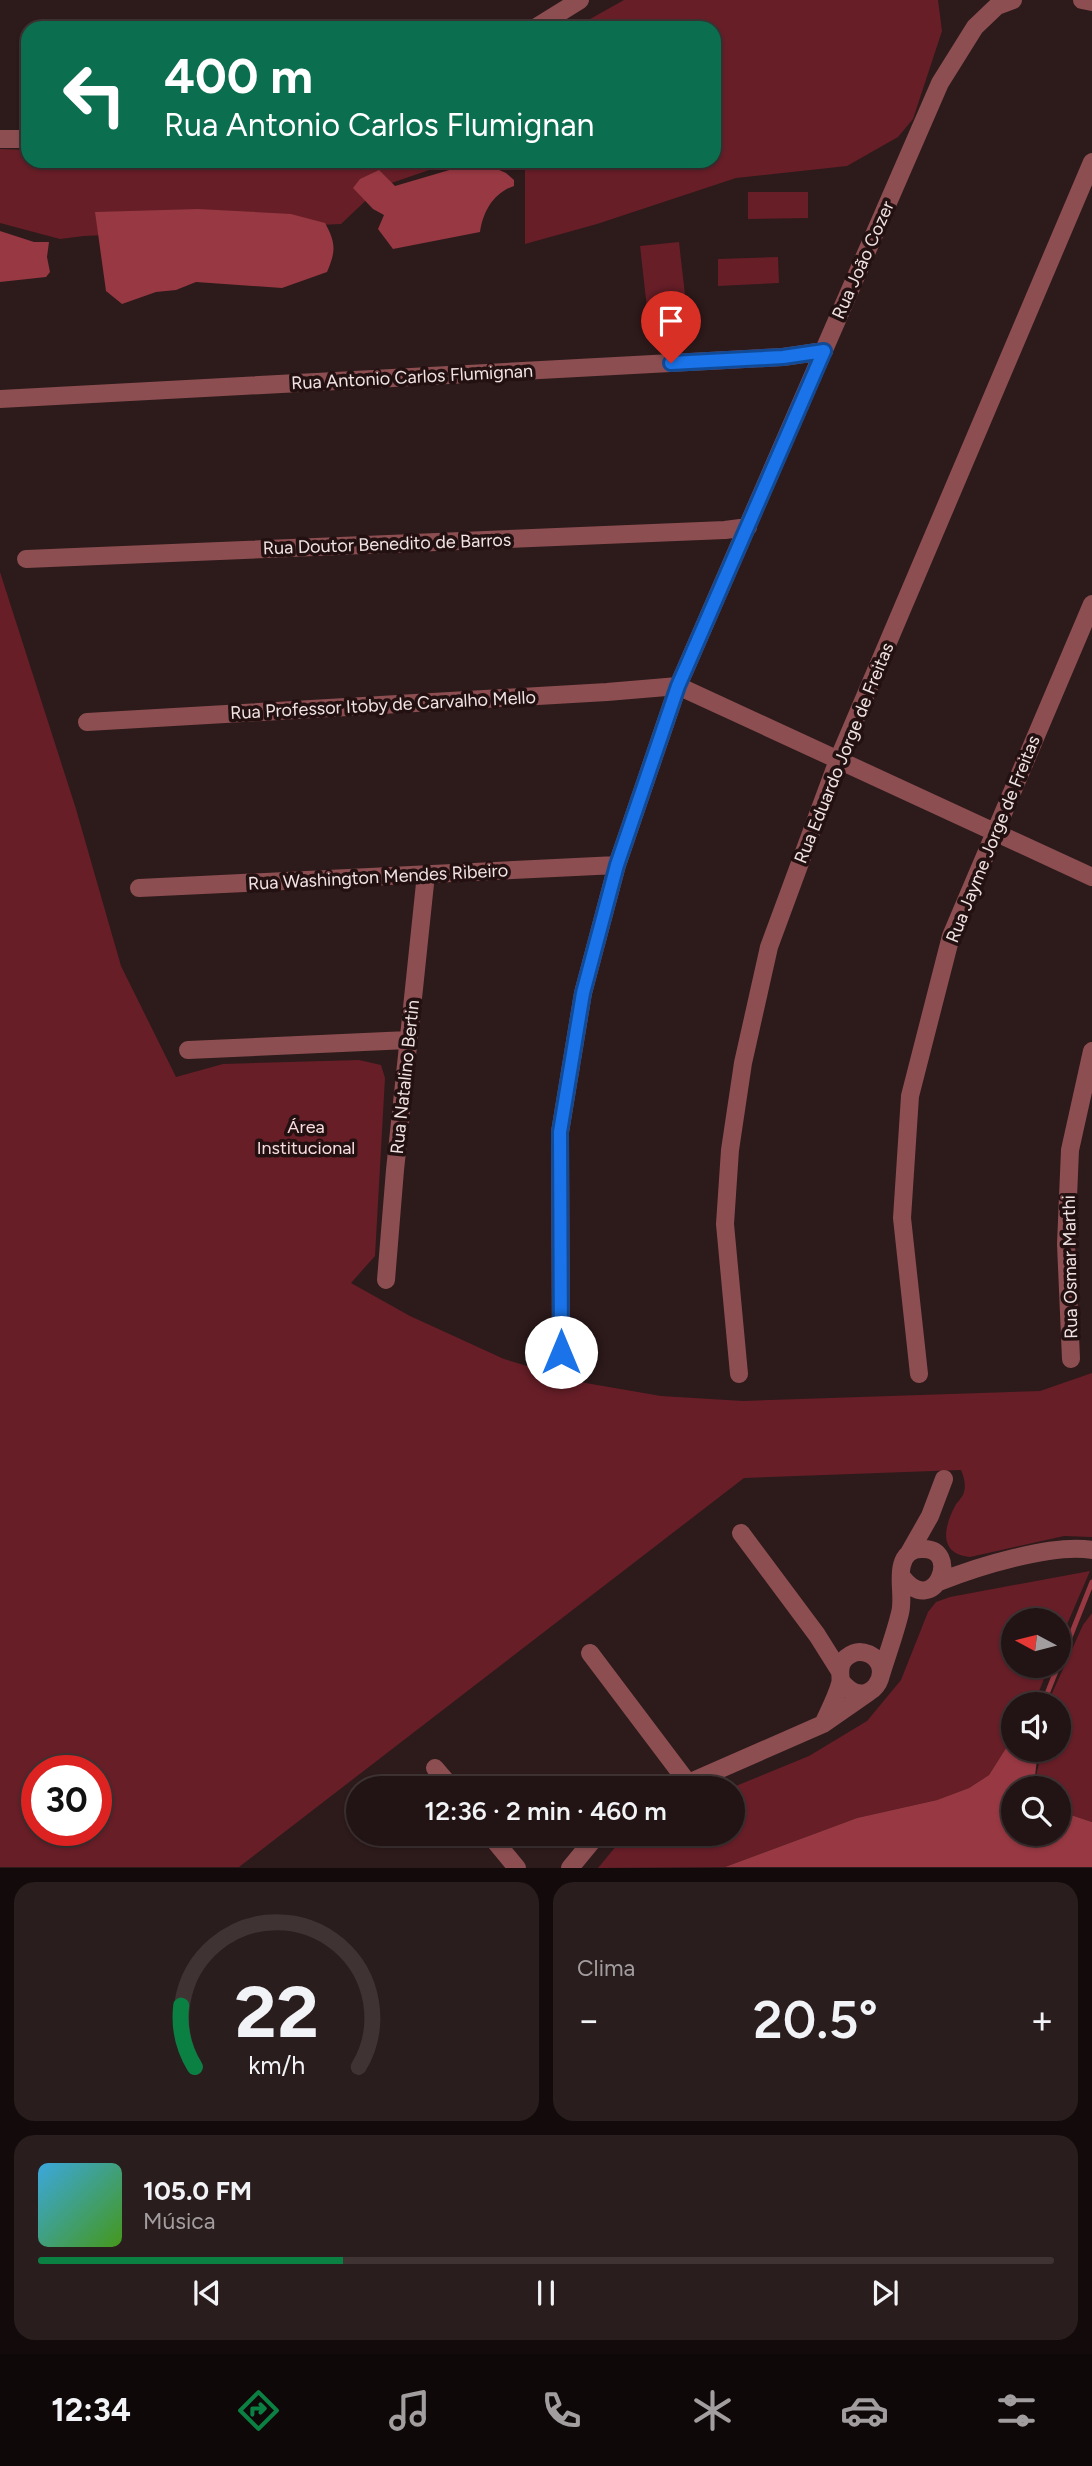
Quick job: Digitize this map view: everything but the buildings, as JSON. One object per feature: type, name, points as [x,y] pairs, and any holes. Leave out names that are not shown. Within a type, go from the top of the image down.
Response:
[{"type":"street","points":[[546,21],[580,0]]},
{"type":"street","name":"Rua João Cozer","points":[[561,1352],[560,1132],[583,993],[617,865],[678,686],[940,83],[975,27],[997,6],[1013,0]]},
{"type":"street","points":[[1082,0],[1092,2]]},
{"type":"street","points":[[0,139],[21,139]]},
{"type":"street","name":"Rua Eduardo Jorge de Freitas","points":[[739,1374],[725,1224],[730,1150],[743,1062],[769,947],[838,760],[1092,162]]},
{"type":"street","name":"Rua Antonio Carlos Flumignan","points":[[0,399],[783,357],[824,351]]},
{"type":"street","name":"Rua Doutor Benedito de Barros","points":[[26,559],[748,527]]},
{"type":"street","name":"Rua Jayme Jorge de Freitas","points":[[919,1374],[902,1218],[910,1096],[951,936],[1092,604]]},
{"type":"street","points":[[678,686],[1092,877]]},
{"type":"street","name":"Rua Professor Itoby de Carvalho Mello","points":[[87,722],[678,686]]},
{"type":"street","name":"Rua Washington Mendes Ribeiro","points":[[139,888],[617,865]]},
{"type":"street","name":"Rua Natalino Bertin","points":[[386,1280],[426,874]]},
{"type":"street","points":[[188,1050],[408,1040]]},
{"type":"street","name":"Rua Osmar Marthi","points":[[1071,1359],[1066,1244],[1070,1150],[1092,1051]]},
{"type":"street","points":[[909,1553],[930,1516],[944,1479]]},
{"type":"street","points":[[930,1516],[943,1572],[939,1582]]},
{"type":"street","points":[[741,1534],[817,1635],[848,1690],[858,1694],[869,1692]]},
{"type":"street","points":[[705,1776],[823,1724],[877,1686],[900,1612],[901,1567],[905,1556],[914,1549],[925,1548],[965,1571]]},
{"type":"street","points":[[902,1577],[909,1586],[919,1590],[930,1589],[939,1582],[965,1571],[1060,1550],[1092,1550]]},
{"type":"street","points":[[900,1612],[919,1590]]},
{"type":"street","points":[[823,1724],[843,1660],[893,1631]]},
{"type":"street","points":[[817,1635],[873,1656],[880,1665],[881,1675]]},
{"type":"street","points":[[590,1653],[675,1776]]},
{"type":"street","points":[[435,1768],[442,1776]]},
{"type":"street","points":[[499,1846],[517,1867]]},
{"type":"street","points":[[570,1867],[588,1846]]},
{"type":"green space","points":[[624,0],[938,0],[942,31],[913,119],[898,137],[847,166],[736,178],[597,224],[525,244],[525,168],[721,168],[721,21],[586,21]]},
{"type":"green space","points":[[0,149],[21,150],[21,168],[435,168],[380,187],[341,224],[60,239],[0,223]]},
{"type":"green space","points":[[748,192],[808,192],[808,218],[748,219]]},
{"type":"green space","points":[[679,242],[687,312],[648,317],[640,246]]},
{"type":"green space","points":[[778,257],[779,283],[718,286],[718,259]]},
{"type":"green space","name":"Área Institucional","points":[[0,572],[76,809],[121,966],[176,1077],[223,1064],[359,1060],[381,1065],[385,1078],[375,1256],[351,1283],[410,1316],[504,1359],[580,1382],[661,1396],[743,1401],[1040,1391],[1092,1373],[1092,1537],[1064,1536],[970,1557],[960,1555],[948,1546],[946,1531],[955,1506],[964,1492],[961,1470],[744,1478],[357,1776],[346,1776],[346,1785],[239,1867],[0,1867]]},
{"type":"green space","points":[[1090,1571],[1071,1615],[1071,1608],[1001,1608],[1001,1678],[1044,1678],[1039,1692],[1001,1692],[1001,1756],[989,1775],[969,1788],[937,1800],[857,1818],[725,1867],[598,1868],[616,1846],[745,1846],[745,1782],[809,1756],[867,1721],[901,1680],[928,1612],[936,1602],[950,1597]]},
{"type":"green space","points":[[1092,1613],[1092,1822],[1071,1815],[1071,1776],[1036,1776],[1039,1762],[1071,1762],[1071,1692],[1053,1692],[1059,1678],[1071,1678],[1071,1651],[1083,1625]]},
{"type":"shaded area","points":[[456,168],[495,168],[514,180],[514,186],[500,193],[490,204],[480,232],[393,249],[378,229],[384,215],[373,209],[353,188],[360,179],[379,170],[395,186]]},
{"type":"shaded area","points":[[198,209],[291,214],[325,223],[334,247],[327,272],[282,288],[196,282],[122,304],[106,291],[95,212]]},
{"type":"shaded area","points":[[0,231],[34,242],[49,242],[47,257],[50,272],[46,277],[0,282]]},
{"type":"shaded area","points":[[1001,1756],[1001,1762],[1037,1762],[1035,1776],[1001,1776],[1001,1846],[1071,1846],[1071,1815],[1092,1822],[1092,1867],[725,1867],[857,1818],[937,1800],[969,1788],[989,1775]]},
{"type":"waterway","points":[[1071,1635],[1092,1582]]},
{"type":"waterway","points":[[1048,1692],[1053,1678]]},
{"type":"route","points":[[561,1352],[560,1132],[583,993],[617,865],[678,686],[824,351],[783,357],[671,363]]}]
